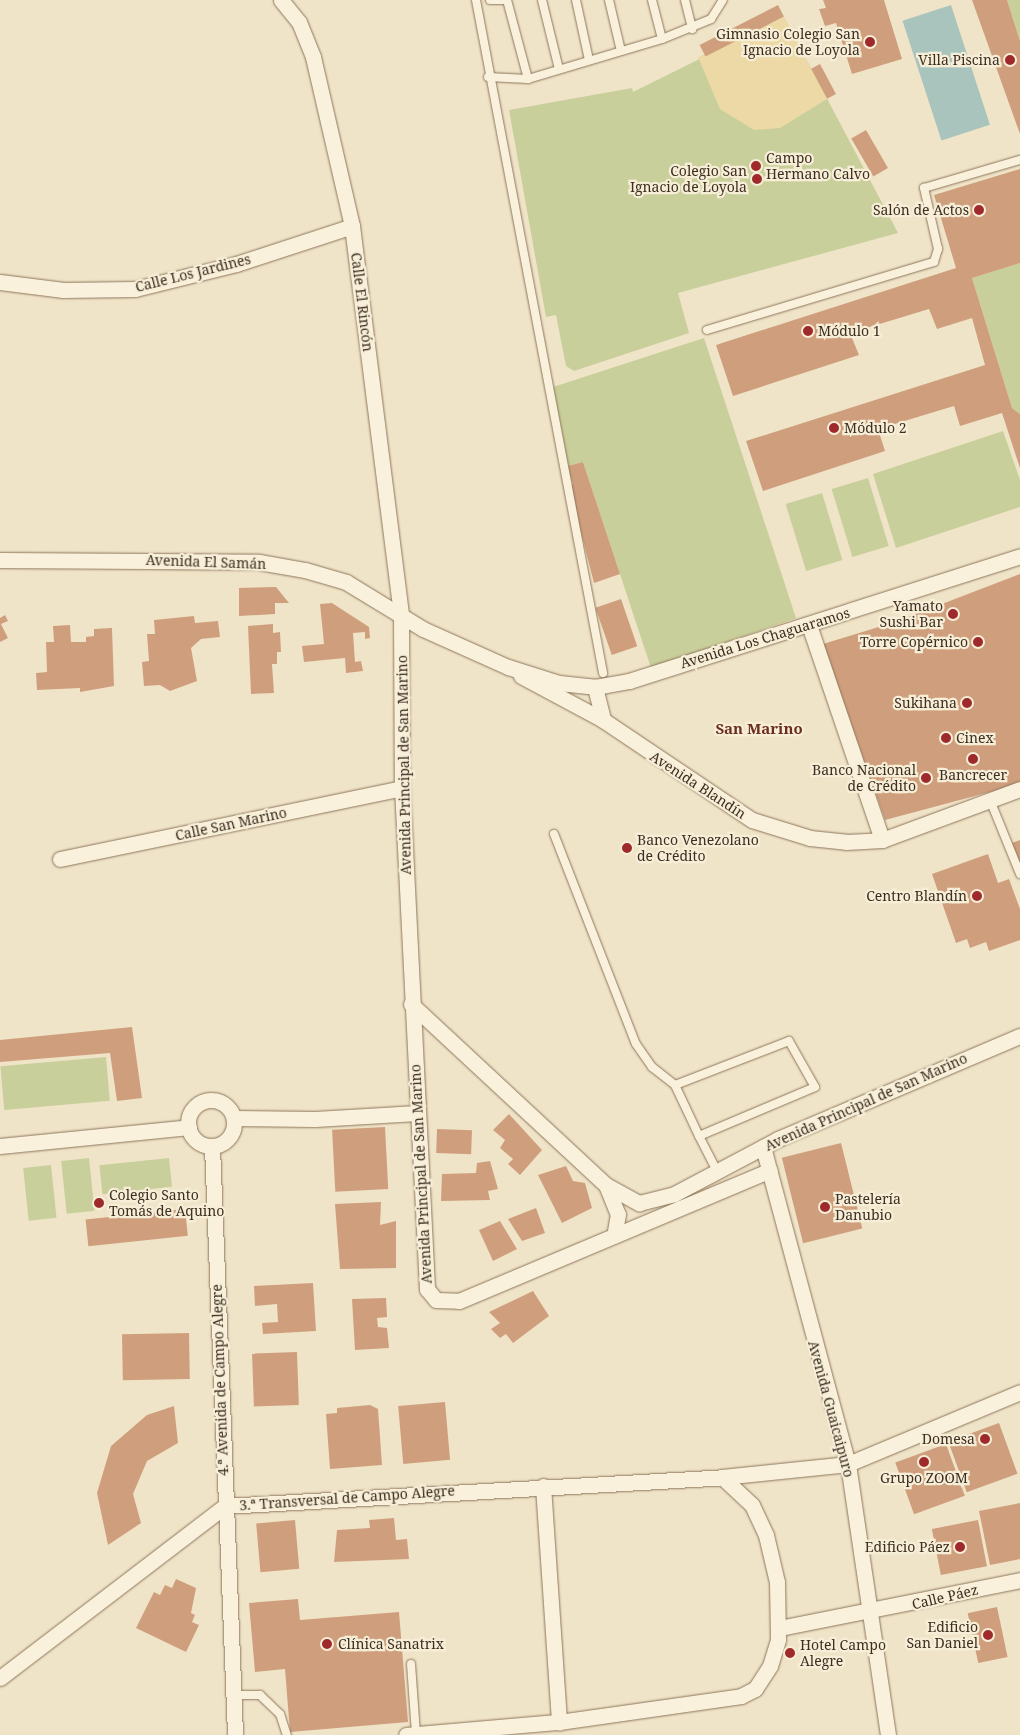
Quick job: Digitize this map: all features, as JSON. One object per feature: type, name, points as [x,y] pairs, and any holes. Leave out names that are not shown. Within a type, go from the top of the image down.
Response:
[{"type":"street","name":"Calle El Rincón","points":[[281,0],[299,22],[313,57],[352,226],[401,616]]},
{"type":"street","name":"Calle Los Jardines","points":[[0,282],[63,290],[136,288],[236,264],[352,226]]},
{"type":"street","name":"Avenida Los Chaguaramos","points":[[508,667],[559,683],[595,687],[809,625],[1020,556]]},
{"type":"street","name":"Avenida El Samán","points":[[0,560],[260,562],[346,582],[401,616],[508,667]]},
{"type":"street","name":"Avenida Principal de San Marino","points":[[401,616],[402,788],[424,1275],[436,1300],[460,1301],[770,1170]]},
{"type":"street","points":[[809,625],[882,840]]},
{"type":"street","name":"Avenida Blandín","points":[[508,667],[544,693],[603,720],[752,820],[810,838],[846,842],[882,840],[1020,789]]},
{"type":"street","points":[[595,687],[603,720]]},
{"type":"street","name":"Calle San Marino","points":[[60,860],[402,788]]},
{"type":"street","name":"Avenida Principal de San Marino","points":[[411,1004],[606,1185],[631,1201],[648,1202],[718,1173],[762,1147],[1020,1036]]},
{"type":"street","points":[[207,1100],[228,1106],[234,1118],[229,1137],[212,1146],[194,1138],[189,1127],[194,1107],[207,1100]]},
{"type":"street","points":[[234,1118],[417,1113]]},
{"type":"street","points":[[0,1146],[189,1127]]},
{"type":"street","name":"4.ª Avenida de Campo Alegre","points":[[212,1146],[235,1735]]},
{"type":"street","name":"Avenida Guaicaipuro","points":[[762,1147],[770,1170],[848,1464],[888,1735]]},
{"type":"street","name":"Avenida Principal de San Marino","points":[[606,1185],[618,1214],[614,1236]]},
{"type":"street","name":"3.ª Transversal de Campo Alegre","points":[[0,1678],[225,1506],[722,1477],[848,1464],[1020,1392]]},
{"type":"street","points":[[411,1735],[559,1722],[741,1696],[765,1678],[780,1628],[778,1582],[766,1535],[752,1505],[722,1477]]},
{"type":"street","points":[[544,1486],[559,1722]]},
{"type":"street","name":"Calle Páez","points":[[780,1628],[870,1613],[1020,1580]]},
{"type":"lane","points":[[476,0],[488,77],[603,672]]},
{"type":"lane","points":[[490,0],[506,0],[528,78]]},
{"type":"lane","points":[[542,0],[559,69]]},
{"type":"lane","points":[[576,0],[589,60]]},
{"type":"lane","points":[[609,0],[621,51]]},
{"type":"lane","points":[[652,0],[662,39]]},
{"type":"lane","points":[[685,0],[692,29]]},
{"type":"lane","points":[[488,77],[528,78],[662,39],[692,29],[720,11],[723,0]]},
{"type":"lane","points":[[707,330],[934,262],[938,249],[924,188],[1020,160]]},
{"type":"lane","points":[[990,800],[1020,874]]},
{"type":"lane","points":[[554,834],[636,1044],[652,1067],[676,1085],[718,1173]]},
{"type":"lane","points":[[676,1085],[789,1041],[815,1087],[699,1136]]},
{"type":"lane","points":[[411,1664],[411,1735]]},
{"type":"lane","points":[[233,1695],[260,1695],[286,1724],[287,1735]]},
{"type":"green space","points":[[1007,0],[1020,0],[1020,41]]},
{"type":"green space","points":[[784,17],[898,233],[678,293],[689,333],[574,371],[566,366],[556,315],[546,317],[509,110],[632,88],[633,92]]},
{"type":"green space","points":[[1020,263],[1020,414],[1012,408],[972,278]]},
{"type":"green space","points":[[704,338],[796,618],[651,668],[583,462],[567,466],[553,387]]},
{"type":"green space","points":[[1003,431],[1020,480],[1020,507],[896,548],[873,474]]},
{"type":"green space","points":[[868,478],[889,546],[852,557],[832,489]]},
{"type":"green space","points":[[822,493],[842,560],[806,571],[786,504]]},
{"type":"green space","points":[[106,1057],[110,1101],[4,1110],[0,1066]]},
{"type":"green space","points":[[89,1158],[95,1211],[67,1214],[61,1161]]},
{"type":"green space","points":[[169,1158],[172,1187],[102,1194],[99,1165]]},
{"type":"green space","points":[[51,1165],[57,1218],[29,1221],[23,1168]]},
{"type":"sand","points":[[784,17],[827,99],[780,128],[754,130],[720,109],[698,57]]},
{"type":"water","points":[[951,5],[990,125],[941,141],[902,21]]},
{"type":"building","name":"Gimnasio Colegio San Ignacio de Loyola","points":[[823,0],[884,0],[902,59],[852,74],[836,23],[825,26],[819,9],[826,8]]},
{"type":"building","name":"Villa Piscina","points":[[972,0],[1007,0],[1020,41],[1020,134]]},
{"type":"building","points":[[778,5],[784,17],[705,57],[700,45]]},
{"type":"building","points":[[820,64],[836,94],[827,99],[811,69]]},
{"type":"building","points":[[866,130],[888,168],[873,177],[851,138]]},
{"type":"building","points":[[1020,169],[1020,263],[972,278],[1012,408],[1020,414],[1020,468],[1002,413],[960,426],[954,406],[878,429],[885,451],[763,491],[746,441],[985,365],[972,318],[937,329],[929,309],[850,333],[859,355],[733,396],[716,345],[956,268],[934,195]]},
{"type":"building","points":[[583,462],[620,574],[594,583],[569,485],[573,484],[567,466]]},
{"type":"building","points":[[1020,574],[1020,784],[885,820],[823,644],[895,622]]},
{"type":"building","points":[[276,587],[289,603],[275,603],[275,614],[239,616],[239,588]]},
{"type":"building","points":[[621,599],[637,646],[612,655],[595,608]]},
{"type":"building","points":[[332,603],[369,627],[370,638],[365,639],[365,632],[353,633],[355,662],[361,661],[363,671],[346,673],[345,658],[304,662],[302,646],[324,644],[320,604]]},
{"type":"building","points":[[5,615],[8,621],[1,624],[8,638],[0,642],[0,618]]},
{"type":"building","points":[[194,616],[195,623],[218,621],[220,637],[201,639],[191,648],[197,681],[170,691],[160,685],[144,686],[142,662],[149,661],[147,634],[155,634],[154,620]]},
{"type":"building","points":[[273,624],[273,633],[280,632],[281,652],[277,652],[277,664],[272,664],[274,693],[251,694],[248,626]]},
{"type":"building","points":[[70,625],[71,642],[86,642],[86,637],[94,636],[94,629],[112,628],[114,686],[80,692],[80,688],[37,690],[36,673],[47,672],[46,642],[54,642],[53,626]]},
{"type":"building","points":[[1020,840],[1020,863],[1012,843]]},
{"type":"building","name":"Centro Blandín","points":[[988,854],[998,883],[1009,879],[1020,909],[1020,940],[989,951],[986,942],[970,948],[967,939],[956,943],[932,874]]},
{"type":"building","points":[[132,1027],[142,1098],[117,1101],[110,1053],[0,1062],[0,1040]]},
{"type":"building","points":[[509,1114],[542,1150],[520,1175],[508,1164],[513,1159],[500,1148],[505,1140],[493,1130]]},
{"type":"building","points":[[385,1127],[388,1189],[335,1192],[332,1130]]},
{"type":"building","points":[[437,1129],[472,1130],[471,1154],[436,1153]]},
{"type":"building","name":"Pastelería Danubio","points":[[841,1143],[862,1228],[803,1243],[782,1158]]},
{"type":"building","points":[[490,1161],[498,1189],[488,1191],[490,1200],[441,1201],[442,1174],[476,1173],[477,1163]]},
{"type":"building","points":[[566,1166],[573,1181],[585,1183],[592,1208],[562,1223],[538,1175]]},
{"type":"building","points":[[381,1202],[380,1225],[396,1221],[396,1268],[340,1269],[335,1204]]},
{"type":"building","points":[[536,1208],[545,1233],[522,1241],[508,1219]]},
{"type":"building","points":[[185,1209],[188,1236],[88,1246],[86,1219]]},
{"type":"building","points":[[500,1221],[517,1249],[493,1261],[479,1230]]},
{"type":"building","points":[[313,1283],[316,1331],[263,1334],[262,1323],[278,1322],[277,1304],[255,1306],[254,1286]]},
{"type":"building","points":[[533,1291],[549,1316],[513,1343],[506,1334],[500,1338],[491,1329],[500,1323],[489,1312]]},
{"type":"building","points":[[386,1298],[387,1317],[377,1318],[378,1327],[387,1328],[389,1348],[355,1350],[352,1299]]},
{"type":"building","points":[[189,1333],[190,1379],[123,1380],[122,1334]]},
{"type":"building","points":[[297,1352],[299,1405],[254,1407],[252,1354]]},
{"type":"building","points":[[445,1402],[450,1460],[403,1464],[398,1406]]},
{"type":"building","points":[[370,1405],[378,1409],[382,1465],[330,1469],[326,1414],[337,1413],[337,1408]]},
{"type":"building","points":[[174,1406],[178,1443],[147,1461],[133,1494],[141,1523],[108,1545],[97,1493],[111,1446],[147,1415]]},
{"type":"building","points":[[999,1423],[1017,1474],[967,1492],[948,1441]]},
{"type":"building","points":[[946,1444],[965,1496],[914,1514],[895,1462]]},
{"type":"building","points":[[1020,1503],[1020,1559],[990,1565],[979,1511]]},
{"type":"building","points":[[394,1518],[396,1540],[407,1539],[409,1559],[334,1562],[337,1530],[370,1528],[369,1520]]},
{"type":"building","points":[[295,1520],[299,1569],[260,1572],[256,1523]]},
{"type":"building","name":"Edificio Páez","points":[[978,1520],[987,1566],[941,1575],[932,1529]]},
{"type":"building","points":[[176,1579],[196,1588],[191,1613],[195,1615],[192,1622],[199,1625],[186,1652],[136,1628],[154,1592],[160,1595],[165,1585],[172,1588]]},
{"type":"building","name":"Clínica Sanatrix","points":[[298,1599],[300,1620],[399,1612],[408,1722],[290,1732],[285,1669],[255,1672],[249,1603]]},
{"type":"building","name":"Edificio San Daniel","points":[[997,1607],[1008,1657],[978,1663],[968,1613]]},
{"type":"place","name":"Gimnasio Colegio San Ignacio de Loyola","points":[[870,42]]},
{"type":"place","name":"Villa Piscina","points":[[1010,60]]},
{"type":"place","name":"Campo Hermano Calvo","points":[[756,166]]},
{"type":"place","name":"Colegio San Ignacio de Loyola","points":[[757,179]]},
{"type":"place","name":"Salón de Actos","points":[[979,210]]},
{"type":"place","name":"Módulo 1","points":[[808,331]]},
{"type":"place","name":"Módulo 2","points":[[834,428]]},
{"type":"place","name":"Yamato Sushi Bar","points":[[953,614]]},
{"type":"place","name":"Torre Copérnico","points":[[978,642]]},
{"type":"place","name":"Sukihana","points":[[967,703]]},
{"type":"place","name":"Cinex","points":[[946,738]]},
{"type":"place","name":"Bancrecer","points":[[973,759]]},
{"type":"place","name":"Banco Nacional de Crédito","points":[[926,778]]},
{"type":"place","name":"Banco Venezolano de Crédito","points":[[627,848]]},
{"type":"place","name":"Centro Blandín","points":[[977,896]]},
{"type":"place","name":"Colegio Santo Tomás de Aquino","points":[[99,1203]]},
{"type":"place","name":"Pastelería Danubio","points":[[825,1207]]},
{"type":"place","name":"Domesa","points":[[985,1439]]},
{"type":"place","name":"Grupo ZOOM","points":[[924,1462]]},
{"type":"place","name":"Edificio Páez","points":[[960,1547]]},
{"type":"place","name":"Edificio San Daniel","points":[[988,1635]]},
{"type":"place","name":"Clínica Sanatrix","points":[[327,1644]]},
{"type":"place","name":"Hotel Campo Alegre","points":[[790,1653]]},
{"type":"district","name":"San Marino","points":[[759,729]]}]
